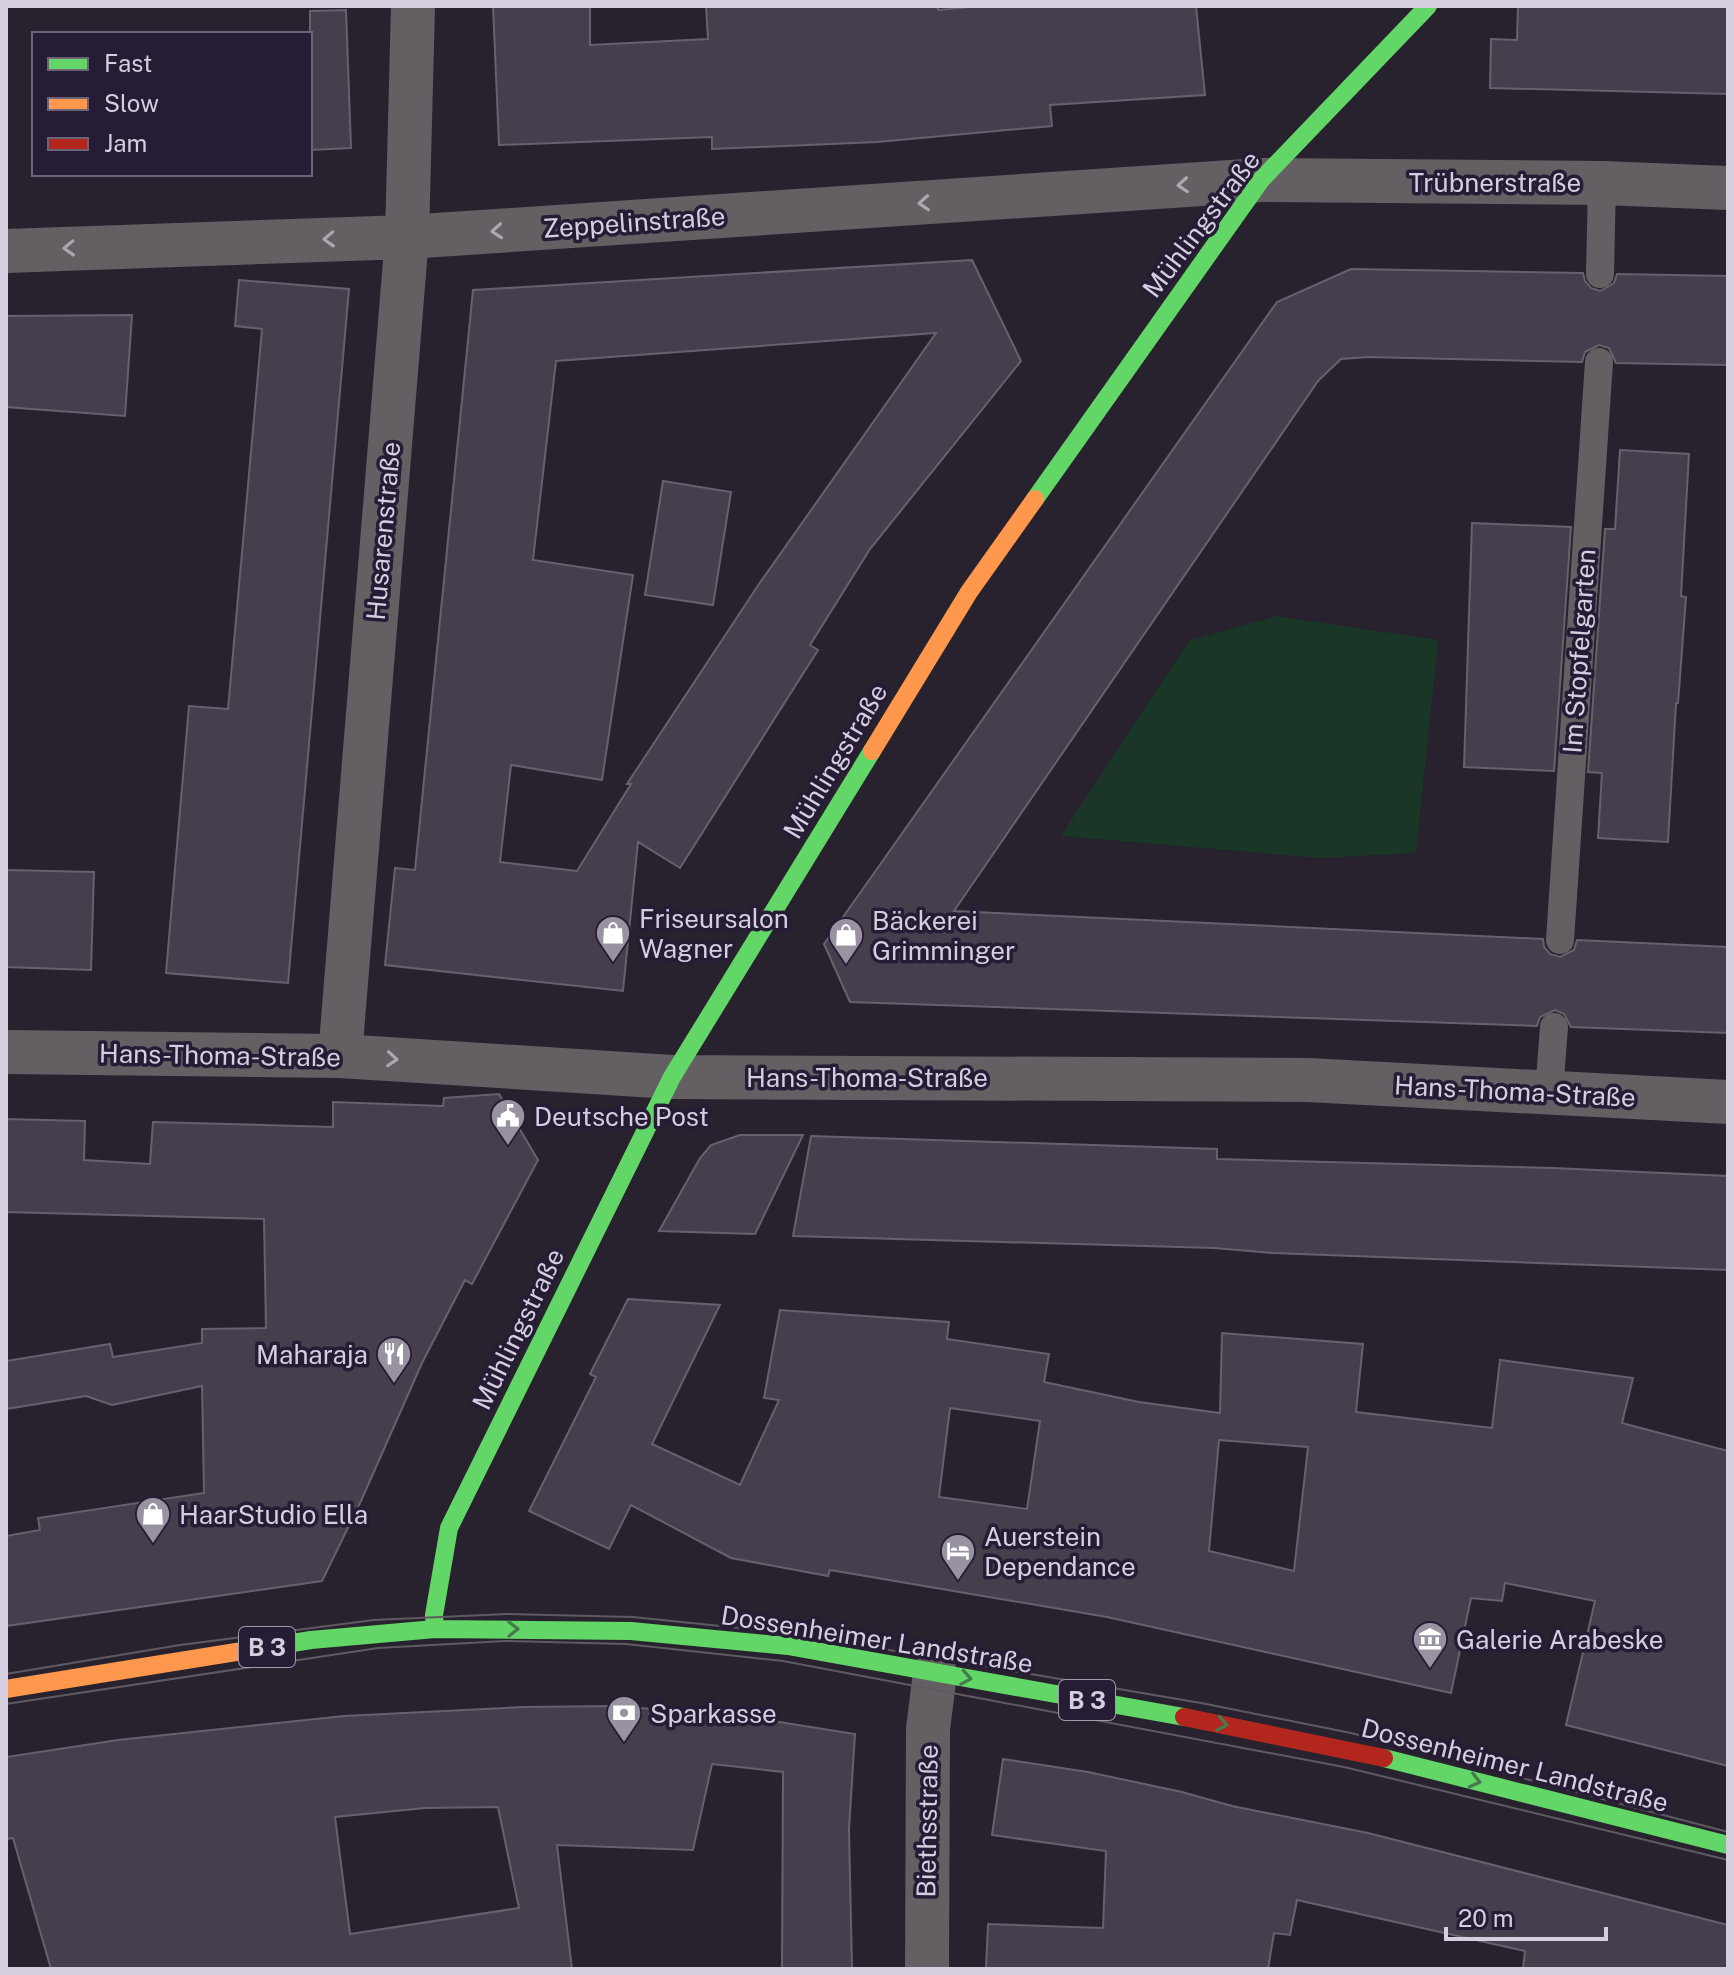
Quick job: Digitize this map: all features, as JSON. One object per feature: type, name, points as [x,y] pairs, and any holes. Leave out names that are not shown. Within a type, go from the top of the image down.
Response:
[{"type":"street","name":"Husarenstraße","points":[[340,1056],[407,237],[413,6]]},
{"type":"street","name":"Mühlingstraße","points":[[435,1629],[434,1615],[449,1528],[672,1077],[969,592],[1261,180],[1428,6]]},
{"type":"street","name":"Zeppelinstraße","points":[[6,251],[407,237],[1261,180]]},
{"type":"street","name":"Trübnerstraße","points":[[1261,180],[1602,183],[1728,188]]},
{"type":"street","name":"Hans-Thoma-Straße","points":[[6,1052],[340,1056],[672,1077],[1308,1080],[1728,1102]]},
{"type":"street","name":"Dossenheimer Landstraße","points":[[6,1689],[311,1640],[435,1629],[631,1631],[788,1646],[1347,1749],[1728,1845]]},
{"type":"street","name":"Biethsstraße","points":[[927,1969],[928,1729],[935,1673]]},
{"type":"lane","points":[[1600,274],[1602,183]]},
{"type":"lane","name":"Im Stopfelgarten","points":[[1560,940],[1599,362]]},
{"type":"lane","points":[[1549,1092],[1554,1027]]},
{"type":"green space","points":[[1276,616],[1438,640],[1416,853],[1321,858],[1061,836],[1189,641]]},
{"type":"building","points":[[493,6],[590,6],[590,45],[708,39],[706,6],[938,6],[938,10],[981,6],[1196,6],[1205,95],[1050,105],[1052,126],[877,142],[712,149],[712,137],[499,145]]},
{"type":"building","points":[[1518,6],[1728,6],[1728,94],[1490,88],[1491,39],[1517,40]]},
{"type":"building","points":[[346,10],[351,148],[312,150],[310,11]]},
{"type":"building","points":[[972,260],[1021,361],[870,549],[810,645],[818,650],[680,868],[638,842],[623,991],[385,965],[395,868],[415,870],[473,290]],"holes":[[[936,333],[759,584],[627,784],[631,784],[577,871],[500,862],[511,765],[602,780],[633,575],[533,560],[556,361]]]},
{"type":"building","points":[[1351,269],[1583,273],[1591,288],[1600,291],[1614,283],[1617,274],[1728,276],[1728,365],[1616,363],[1609,348],[1599,345],[1585,352],[1582,362],[1341,359],[1318,381],[954,911],[1543,939],[1544,947],[1550,954],[1560,957],[1574,950],[1577,940],[1728,947],[1728,1033],[1571,1027],[1564,1014],[1555,1010],[1540,1017],[1537,1026],[850,1002],[824,944],[1277,302]]},
{"type":"building","points":[[239,280],[349,289],[288,983],[166,973],[189,706],[228,709],[262,329],[235,326]]},
{"type":"building","points":[[132,315],[125,416],[6,407],[6,316]]},
{"type":"building","points":[[1620,450],[1689,454],[1681,596],[1686,597],[1668,842],[1598,838],[1602,773],[1588,772],[1605,529],[1615,529]]},
{"type":"building","points":[[663,481],[731,492],[713,605],[645,595]]},
{"type":"building","points":[[1472,523],[1571,527],[1554,771],[1464,767]]},
{"type":"building","points":[[6,870],[94,872],[91,970],[6,967]]},
{"type":"building","points":[[499,1094],[538,1160],[472,1284],[465,1280],[422,1363],[322,1581],[6,1626],[6,1536],[40,1530],[38,1518],[204,1493],[202,1386],[112,1405],[86,1396],[6,1409],[6,1361],[110,1344],[113,1357],[202,1343],[202,1329],[266,1328],[264,1219],[6,1212],[6,1119],[85,1121],[84,1160],[150,1164],[153,1122],[333,1127],[333,1102],[443,1106],[444,1098]]},
{"type":"building","points":[[740,1135],[803,1135],[755,1234],[659,1231],[700,1158],[711,1145]]},
{"type":"building","points":[[811,1136],[1217,1149],[1217,1159],[1728,1176],[1728,1270],[1273,1253],[1214,1248],[793,1236]]},
{"type":"building","points":[[628,1299],[720,1305],[652,1444],[740,1485],[779,1400],[764,1398],[780,1310],[949,1322],[947,1339],[1049,1354],[1044,1382],[1139,1402],[1220,1413],[1222,1333],[1363,1344],[1356,1412],[1492,1428],[1500,1360],[1633,1378],[1622,1423],[1728,1451],[1728,1766],[1566,1725],[1595,1601],[1505,1583],[1502,1601],[1471,1598],[1451,1693],[1107,1617],[830,1570],[828,1576],[731,1558],[631,1505],[609,1549],[529,1511],[596,1377],[590,1374]],"holes":[[[950,1408],[1040,1421],[1027,1509],[939,1497]],[[1219,1440],[1308,1447],[1294,1571],[1209,1551]]]},
{"type":"building","points":[[616,1706],[747,1717],[855,1734],[849,1829],[852,1969],[782,1969],[783,1772],[712,1764],[693,1850],[557,1845],[572,1969],[51,1969],[13,1838],[6,1839],[6,1757],[118,1740],[344,1716],[523,1707]],"holes":[[[498,1807],[519,1908],[350,1934],[335,1817],[425,1808]]]},
{"type":"building","points":[[1003,1759],[1088,1772],[1232,1806],[1368,1833],[1728,1925],[1728,1969],[1523,1969],[1525,1951],[1297,1900],[1290,1935],[1274,1933],[1268,1969],[986,1969],[988,1924],[1103,1928],[1106,1851],[992,1835]]},
{"type":"tram line","points":[[6,1674],[180,1645],[374,1620],[507,1614],[633,1617],[789,1633],[1201,1703],[1351,1733],[1728,1832]]},
{"type":"tram line","points":[[6,1704],[378,1648],[505,1641],[626,1644],[783,1661],[1344,1767],[1728,1860]]},
{"type":"traffic: fast","points":[[1035,499],[1261,180],[1428,6]]},
{"type":"traffic: fast","points":[[435,1629],[434,1615],[449,1528],[672,1077],[872,751]]},
{"type":"traffic: fast","points":[[255,1649],[311,1640],[435,1629],[631,1631],[788,1646],[1184,1717]]},
{"type":"traffic: fast","points":[[1384,1758],[1728,1845]]},
{"type":"traffic: slow","points":[[872,751],[969,592],[1035,499]]},
{"type":"traffic: slow","points":[[6,1689],[255,1649]]},
{"type":"traffic: jam","points":[[1184,1717],[1384,1758]]},
{"type":"place","name":"Friseursalon Wagner","points":[[613,964]]},
{"type":"place","name":"Bäckerei Grimminger","points":[[846,966]]},
{"type":"place","name":"Deutsche Post","points":[[508,1147]]},
{"type":"place","name":"Maharaja","points":[[394,1385]]},
{"type":"place","name":"HaarStudio Ella","points":[[153,1545]]},
{"type":"place","name":"Auerstein Dependance","points":[[958,1582]]},
{"type":"place","name":"Galerie Arabeske","points":[[1430,1670]]},
{"type":"place","name":"Sparkasse","points":[[624,1744]]}]
